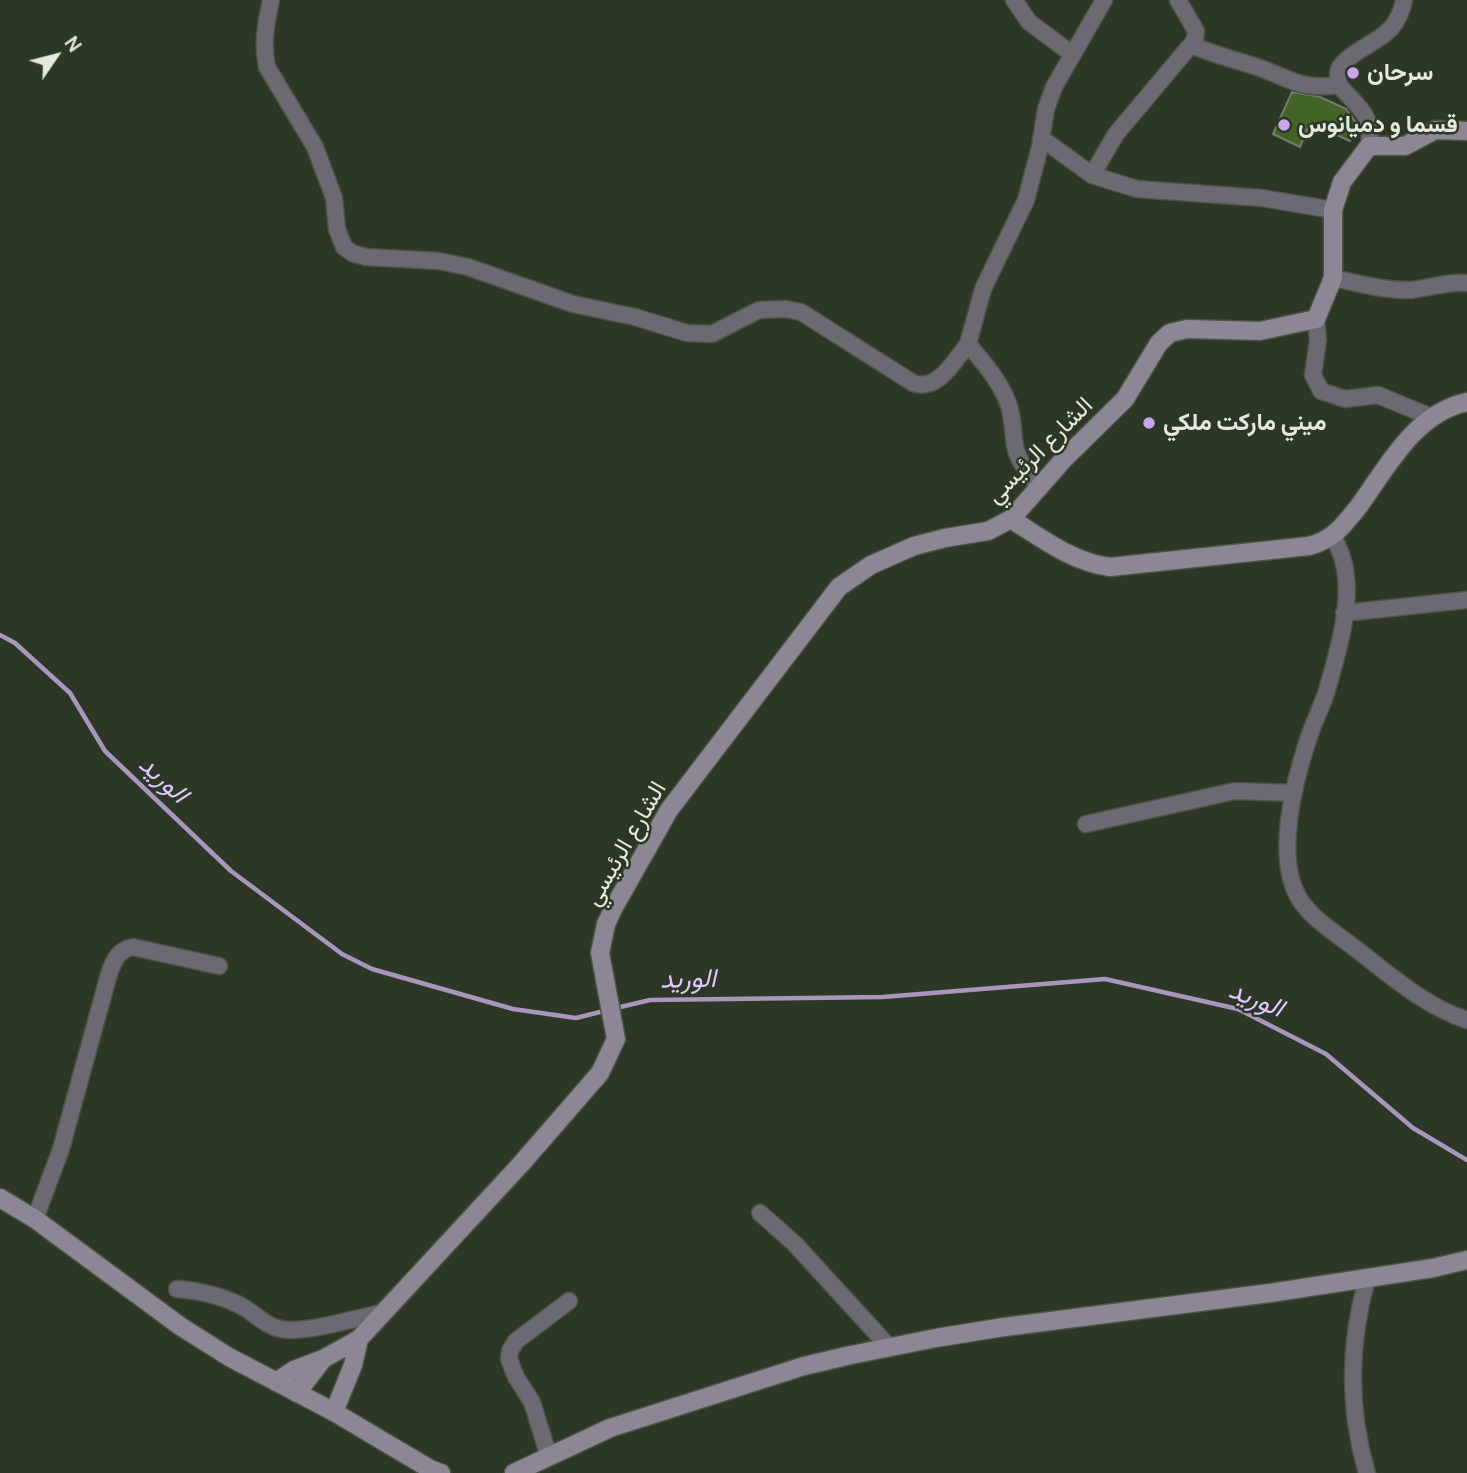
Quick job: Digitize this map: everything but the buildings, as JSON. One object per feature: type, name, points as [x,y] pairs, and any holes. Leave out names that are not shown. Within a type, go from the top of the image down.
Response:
[{"type":"street","points":[[271,0],[264,36],[267,67],[315,147],[334,198],[337,229],[344,247],[352,253],[366,257],[439,261],[468,267],[573,304],[635,317],[687,333],[712,334],[759,310],[786,309],[801,312],[921,386],[933,383],[941,377],[968,344],[982,289],[1026,200],[1046,109],[1054,87],[1104,0]]},
{"type":"street","points":[[1014,0],[1029,22],[1073,54]]},
{"type":"street","points":[[1092,175],[1116,134],[1192,45],[1196,31],[1178,0]]},
{"type":"street","points":[[1404,0],[1394,27],[1379,40],[1356,52],[1340,65],[1338,71],[1339,85],[1358,104],[1371,131],[1369,146],[1342,182],[1333,210],[1332,278],[1316,319],[1318,340],[1313,375],[1321,391],[1345,399],[1378,395],[1431,417]]},
{"type":"street","points":[[1192,45],[1215,55],[1260,68],[1298,85],[1339,85]]},
{"type":"street","points":[[1369,146],[1405,146],[1435,130],[1467,131]]},
{"type":"street","points":[[1041,138],[1092,175],[1137,190],[1262,198],[1333,210]]},
{"type":"street","points":[[1332,278],[1410,290],[1467,282]]},
{"type":"street","name":"الشارع الرئيسي","points":[[385,1312],[588,1089],[605,1065],[616,1039],[601,964],[601,945],[606,924],[625,883],[669,810],[838,587],[871,565],[914,546],[988,531],[1011,519],[1064,459],[1125,399],[1159,343],[1170,333],[1187,329],[1260,331],[1316,319]]},
{"type":"street","points":[[968,344],[996,379],[1007,400],[1014,424],[1015,447],[1024,468],[1040,488]]},
{"type":"street","points":[[1011,519],[1071,556],[1110,567],[1318,544],[1333,536],[1343,526],[1409,439],[1431,417],[1467,402]]},
{"type":"street","points":[[1333,536],[1342,557],[1347,594],[1326,693],[1308,739],[1294,793],[1287,841],[1291,882],[1301,901],[1324,924],[1420,996],[1467,1020]]},
{"type":"street","points":[[1344,613],[1467,600]]},
{"type":"street","points":[[1086,824],[1235,791],[1294,793]]},
{"type":"street","points":[[35,1219],[61,1149],[109,974],[117,956],[123,950],[133,947],[219,966]]},
{"type":"street","points":[[0,1198],[35,1219],[180,1326],[229,1357],[334,1412],[441,1473]]},
{"type":"street","points":[[760,1213],[795,1244],[890,1348]]},
{"type":"street","points":[[513,1473],[610,1428],[804,1366],[1017,1325],[1367,1279],[1467,1260]]},
{"type":"street","points":[[1367,1279],[1358,1319],[1352,1387],[1352,1406],[1367,1473]]},
{"type":"street","points":[[177,1290],[211,1294],[227,1300],[268,1324],[286,1330],[385,1312]]},
{"type":"street","points":[[549,1457],[532,1402],[513,1370],[509,1359],[510,1350],[516,1341],[569,1301]]},
{"type":"street","points":[[275,1382],[293,1370],[323,1359],[359,1339],[385,1312]]},
{"type":"street","points":[[334,1412],[353,1365],[359,1339]]},
{"type":"street","points":[[297,1393],[323,1359]]},
{"type":"waterway","name":"الوريد","points":[[0,635],[15,643],[70,693],[105,751],[231,871],[342,954],[372,969],[513,1009],[576,1018],[608,1010]]},
{"type":"waterway","name":"الوريد","points":[[616,1008],[650,1000],[883,997],[1105,979],[1238,1009],[1326,1054],[1413,1128],[1467,1160]]},
{"type":"place","name":"سرحان","points":[[1353,73]]},
{"type":"place","name":"قسما و دميانوس","points":[[1284,125]]},
{"type":"place","name":"ميني ماركت ملكي","points":[[1149,423]]}]
